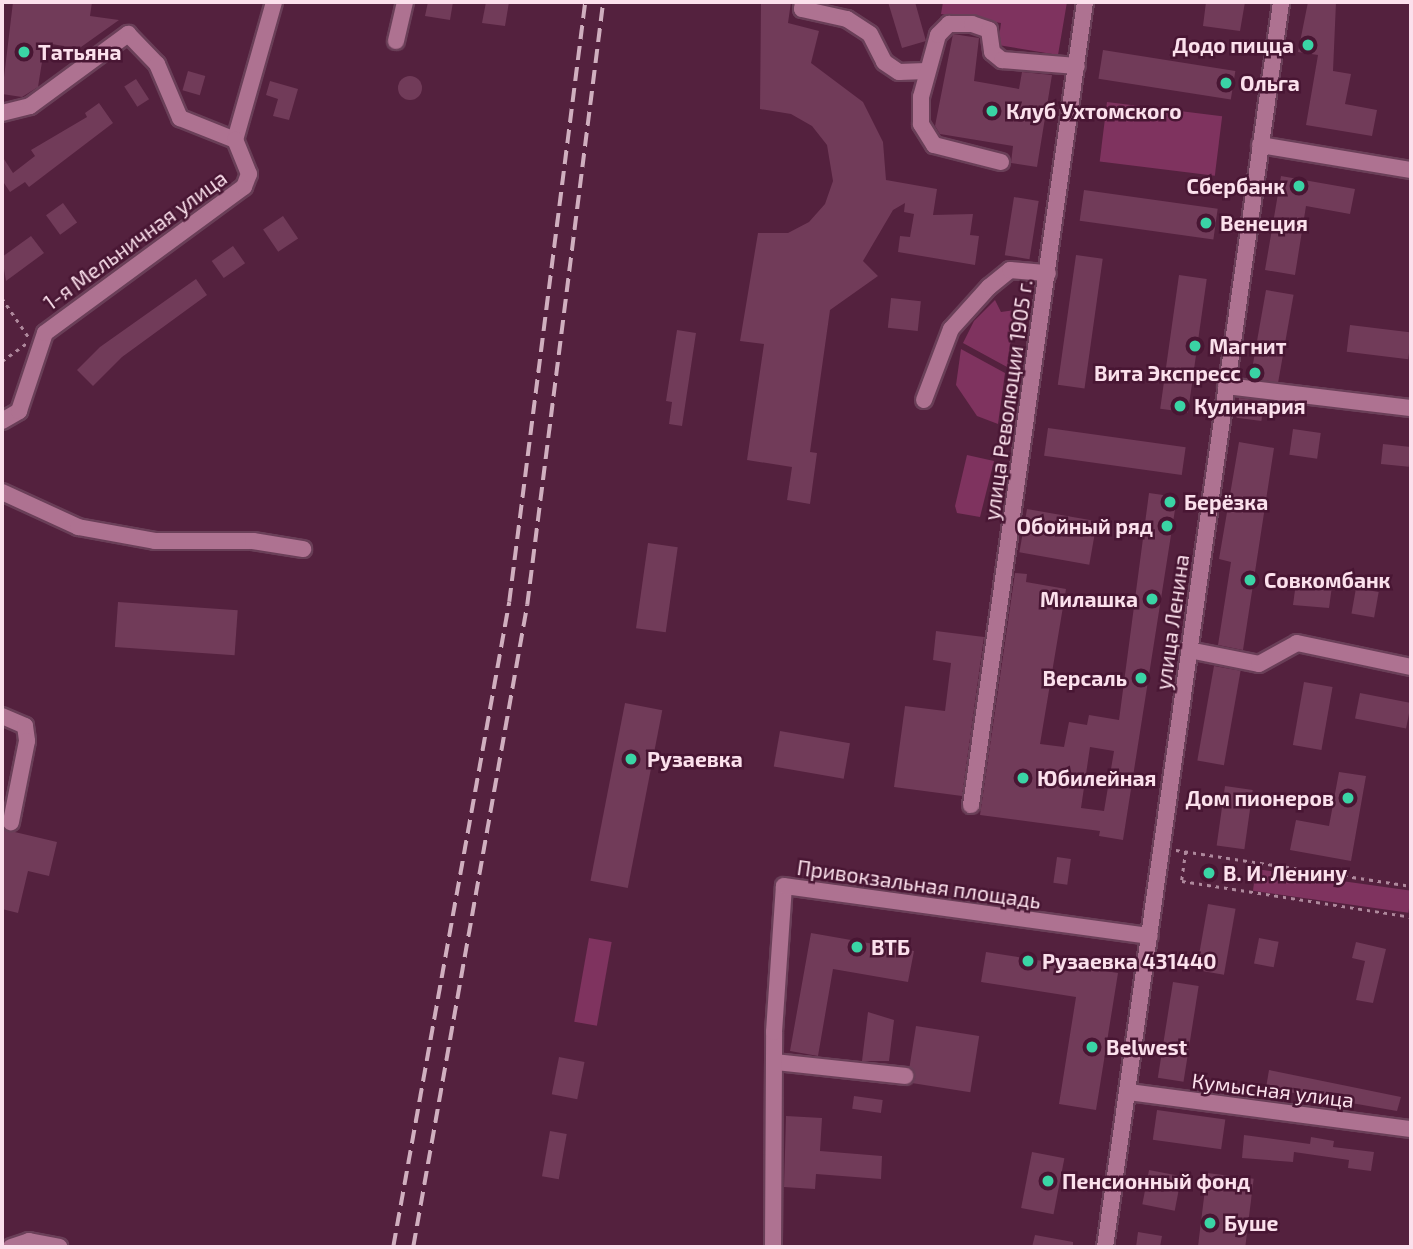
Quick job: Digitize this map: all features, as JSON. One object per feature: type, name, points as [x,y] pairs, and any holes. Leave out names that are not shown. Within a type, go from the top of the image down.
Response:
[{"type":"street","points":[[2,113],[30,106],[128,34],[157,64],[180,118],[234,140],[274,2]]},
{"type":"street","points":[[396,41],[405,2]]},
{"type":"street","points":[[803,2],[803,9],[847,19],[870,34],[884,62],[900,72],[926,71]]},
{"type":"street","name":"улица Революции 1905 г.","points":[[971,805],[1085,2]]},
{"type":"street","name":"улица Ленина","points":[[1105,1247],[1281,2]]},
{"type":"street","points":[[1001,162],[934,145],[921,124],[926,71],[938,35],[949,24],[989,30],[992,52],[1002,60],[1077,65]]},
{"type":"street","name":"1-я Мельничная улица","points":[[38,337],[244,187],[248,174],[234,140]]},
{"type":"street","points":[[1260,145],[1411,170]]},
{"type":"street","points":[[924,400],[951,329],[989,287],[1010,270],[1048,273]]},
{"type":"street","points":[[2,421],[19,411],[38,337]]},
{"type":"street","points":[[1226,386],[1411,408]]},
{"type":"street","points":[[2,492],[91,530],[155,541],[253,541],[303,549]]},
{"type":"street","points":[[1189,650],[1259,664],[1297,643],[1411,667]]},
{"type":"street","points":[[2,716],[25,726],[27,741],[12,822]]},
{"type":"street","name":"Привокзальная площадь","points":[[775,1062],[774,1032],[784,886],[1150,936]]},
{"type":"street","points":[[773,1247],[775,1062],[905,1076]]},
{"type":"street","name":"Кумысная улица","points":[[1129,1092],[1411,1129]]},
{"type":"street","points":[[10,1247],[29,1241],[59,1247]]},
{"type":"path","points":[[2,298],[38,337],[2,361]]},
{"type":"path","points":[[1162,848],[1411,886]]},
{"type":"path","points":[[1186,851],[1182,881],[1411,918]]},
{"type":"shaded area","points":[[943,2],[1067,2],[1058,55],[998,45],[1001,23],[941,14]]},
{"type":"shaded area","points":[[1107,102],[1222,116],[1215,176],[1100,162]]},
{"type":"shaded area","points":[[995,300],[1001,312],[1015,310],[1007,367],[963,343],[974,321]]},
{"type":"shaded area","points":[[961,349],[1005,373],[998,424],[977,416],[956,385]]},
{"type":"shaded area","points":[[967,455],[994,461],[980,517],[957,513],[955,506]]},
{"type":"shaded area","points":[[1256,869],[1411,891],[1408,913],[1253,891]]},
{"type":"shaded area","points":[[589,938],[612,942],[597,1026],[574,1022]]},
{"type":"building","name":"Татьяна","points":[[13,2],[92,2],[90,16],[119,20],[67,57],[64,46],[45,43],[38,87],[22,97],[2,94]]},
{"type":"building","points":[[428,2],[453,2],[450,20],[425,16]]},
{"type":"building","points":[[486,2],[509,2],[505,26],[482,23]]},
{"type":"building","points":[[761,2],[791,2],[788,23],[819,31],[811,63],[863,102],[883,142],[886,180],[937,189],[933,215],[973,214],[970,235],[979,236],[975,265],[898,252],[900,236],[910,237],[914,214],[904,212],[905,203],[893,210],[863,261],[878,276],[830,310],[810,452],[817,453],[810,504],[787,500],[792,467],[747,460],[764,344],[740,341],[758,233],[788,233],[809,222],[825,204],[833,181],[827,145],[812,126],[791,114],[760,109]]},
{"type":"building","points":[[888,2],[915,2],[926,41],[902,48]]},
{"type":"building","points":[[1206,2],[1245,2],[1240,31],[1203,26]]},
{"type":"building","points":[[1308,2],[1336,2],[1333,71],[1351,74],[1345,104],[1377,110],[1372,136],[1306,125],[1318,55],[1298,52]]},
{"type":"building","name":"Клуб Ухтомского","points":[[953,34],[979,38],[974,81],[1019,89],[1022,72],[1052,75],[1037,167],[1011,163],[1013,146],[940,134],[935,126]]},
{"type":"building","points":[[1103,50],[1235,71],[1231,100],[1098,79]]},
{"type":"building","points":[[188,71],[205,76],[200,95],[182,90]]},
{"type":"building","points":[[410,76],[418,80],[422,88],[418,96],[410,100],[402,96],[398,88],[402,80]]},
{"type":"building","points":[[136,79],[149,99],[137,107],[124,87]]},
{"type":"building","points":[[270,81],[298,89],[289,120],[273,116],[278,99],[266,95]]},
{"type":"building","points":[[99,103],[113,123],[29,187],[25,182],[10,192],[2,180],[2,156],[13,173],[35,156],[31,150],[87,117],[85,113]]},
{"type":"building","points":[[1281,176],[1355,189],[1350,214],[1306,206],[1295,275],[1265,270]]},
{"type":"building","points":[[1084,190],[1218,209],[1213,239],[1080,221]]},
{"type":"building","points":[[1014,197],[1039,201],[1029,259],[1005,255]]},
{"type":"building","points":[[63,203],[77,222],[60,235],[46,215]]},
{"type":"building","points":[[283,216],[298,238],[278,252],[263,229]]},
{"type":"building","points":[[31,236],[44,253],[6,281],[2,257]]},
{"type":"building","points":[[233,246],[245,263],[224,278],[212,261]]},
{"type":"building","points":[[1076,255],[1103,259],[1085,388],[1058,385]]},
{"type":"building","points":[[1179,275],[1207,279],[1188,413],[1160,409]]},
{"type":"building","points":[[196,279],[207,295],[122,357],[93,386],[77,370],[100,347]]},
{"type":"building","points":[[1266,290],[1294,295],[1278,383],[1251,378]]},
{"type":"building","points":[[891,298],[921,301],[918,331],[888,328]]},
{"type":"building","points":[[1350,325],[1411,332],[1408,359],[1347,352]]},
{"type":"building","points":[[677,330],[696,333],[682,426],[669,424],[672,402],[666,401]]},
{"type":"building","points":[[1239,398],[1264,401],[1261,421],[1237,418]]},
{"type":"building","points":[[1048,428],[1186,447],[1182,475],[1044,456]]},
{"type":"building","points":[[1293,429],[1321,433],[1317,459],[1289,455]]},
{"type":"building","points":[[1239,442],[1274,448],[1243,650],[1218,645],[1231,562],[1219,559]]},
{"type":"building","points":[[1383,444],[1411,447],[1409,467],[1381,464]]},
{"type":"building","points":[[1149,493],[1177,497],[1123,840],[1099,836],[1100,831],[980,815],[1015,573],[1027,574],[1026,582],[1066,589],[1040,744],[1064,747],[1069,722],[1087,725],[1089,715],[1119,720]],"holes":[[[1090,747],[1114,751],[1104,811],[1081,808]]]},
{"type":"building","points":[[1027,509],[1097,521],[1089,565],[1019,552]]},
{"type":"building","points":[[648,543],[678,547],[666,632],[636,628]]},
{"type":"building","points":[[1297,575],[1332,586],[1329,608],[1293,605]]},
{"type":"building","points":[[1356,588],[1379,592],[1374,618],[1351,614]]},
{"type":"building","points":[[118,602],[238,610],[235,655],[115,647]]},
{"type":"building","points":[[936,631],[984,637],[962,796],[894,787],[905,706],[945,711],[951,663],[933,660]]},
{"type":"building","points":[[1214,666],[1241,671],[1224,765],[1197,761]]},
{"type":"building","points":[[1304,682],[1333,687],[1321,750],[1293,745]]},
{"type":"building","points":[[1360,693],[1411,703],[1406,728],[1355,719]]},
{"type":"building","name":"Рузаевка","points":[[625,703],[662,710],[628,888],[590,881]]},
{"type":"building","points":[[780,731],[850,743],[844,779],[774,766]]},
{"type":"building","name":"Дом пионеров","points":[[1339,772],[1366,776],[1351,861],[1290,850],[1296,820],[1329,826]]},
{"type":"building","points":[[1225,786],[1253,790],[1244,849],[1217,845]]},
{"type":"building","points":[[2,829],[57,842],[49,876],[28,871],[18,913],[2,909]]},
{"type":"building","points":[[1057,857],[1071,859],[1067,885],[1053,883]]},
{"type":"building","points":[[1208,904],[1236,909],[1224,975],[1196,970]]},
{"type":"building","points":[[811,933],[914,951],[908,982],[833,969],[818,1056],[790,1051]]},
{"type":"building","points":[[1259,938],[1279,942],[1274,967],[1254,964]]},
{"type":"building","points":[[1356,942],[1386,949],[1373,1003],[1356,1000],[1365,961],[1352,958]]},
{"type":"building","points":[[986,952],[1118,973],[1096,1110],[1059,1104],[1076,997],[981,982]]},
{"type":"building","points":[[1173,982],[1199,986],[1184,1082],[1158,1078]]},
{"type":"building","points":[[868,1012],[894,1020],[889,1061],[862,1061]]},
{"type":"building","points":[[916,1026],[979,1036],[970,1092],[907,1082]]},
{"type":"building","points":[[559,1057],[585,1062],[577,1099],[552,1094]]},
{"type":"building","points":[[1269,1070],[1401,1097],[1397,1111],[1266,1088]]},
{"type":"building","points":[[854,1096],[883,1100],[881,1113],[852,1109]]},
{"type":"building","points":[[1157,1110],[1225,1120],[1221,1149],[1153,1140]]},
{"type":"building","points":[[786,1116],[822,1118],[820,1151],[882,1156],[881,1179],[816,1174],[815,1189],[784,1187]]},
{"type":"building","points":[[550,1131],[567,1134],[559,1179],[542,1176]]},
{"type":"building","points":[[1244,1135],[1310,1144],[1311,1137],[1334,1141],[1333,1147],[1374,1152],[1371,1171],[1348,1168],[1349,1160],[1294,1152],[1293,1162],[1242,1158]]},
{"type":"building","points":[[1032,1152],[1064,1158],[1054,1214],[1021,1208]]},
{"type":"building","points":[[1149,1170],[1181,1176],[1175,1211],[1142,1204]]},
{"type":"building","points":[[1207,1173],[1254,1179],[1245,1247],[1198,1247]]},
{"type":"building","points":[[1138,1232],[1162,1236],[1160,1247],[1136,1247]]},
{"type":"building","points":[[1035,1235],[1073,1242],[1073,1247],[1032,1247]]},
{"type":"railway","points":[[393,1247],[509,602],[585,2]]},
{"type":"railway","points":[[413,1247],[527,605],[603,2]]},
{"type":"place","name":"Додо пицца","points":[[1308,45]]},
{"type":"place","name":"Татьяна","points":[[24,52]]},
{"type":"place","name":"Ольга","points":[[1226,83]]},
{"type":"place","name":"Клуб Ухтомского","points":[[992,111]]},
{"type":"place","name":"Сбербанк","points":[[1299,186]]},
{"type":"place","name":"Венеция","points":[[1206,223]]},
{"type":"place","name":"Магнит","points":[[1195,346]]},
{"type":"place","name":"Вита Экспресс","points":[[1255,373]]},
{"type":"place","name":"Кулинария","points":[[1180,406]]},
{"type":"place","name":"Берёзка","points":[[1170,502]]},
{"type":"place","name":"Обойный ряд","points":[[1167,526]]},
{"type":"place","name":"Совкомбанк","points":[[1250,580]]},
{"type":"place","name":"Милашка","points":[[1152,599]]},
{"type":"place","name":"Версаль","points":[[1141,678]]},
{"type":"place","name":"Рузаевка","points":[[631,759]]},
{"type":"place","name":"Юбилейная","points":[[1023,778]]},
{"type":"place","name":"Дом пионеров","points":[[1348,798]]},
{"type":"place","name":"В. И. Ленину","points":[[1209,873]]},
{"type":"place","name":"ВТБ","points":[[857,947]]},
{"type":"place","name":"Рузаевка 431440","points":[[1028,961]]},
{"type":"place","name":"Belwest","points":[[1092,1047]]},
{"type":"place","name":"Пенсионный фонд","points":[[1048,1181]]},
{"type":"place","name":"Буше","points":[[1210,1223]]}]
